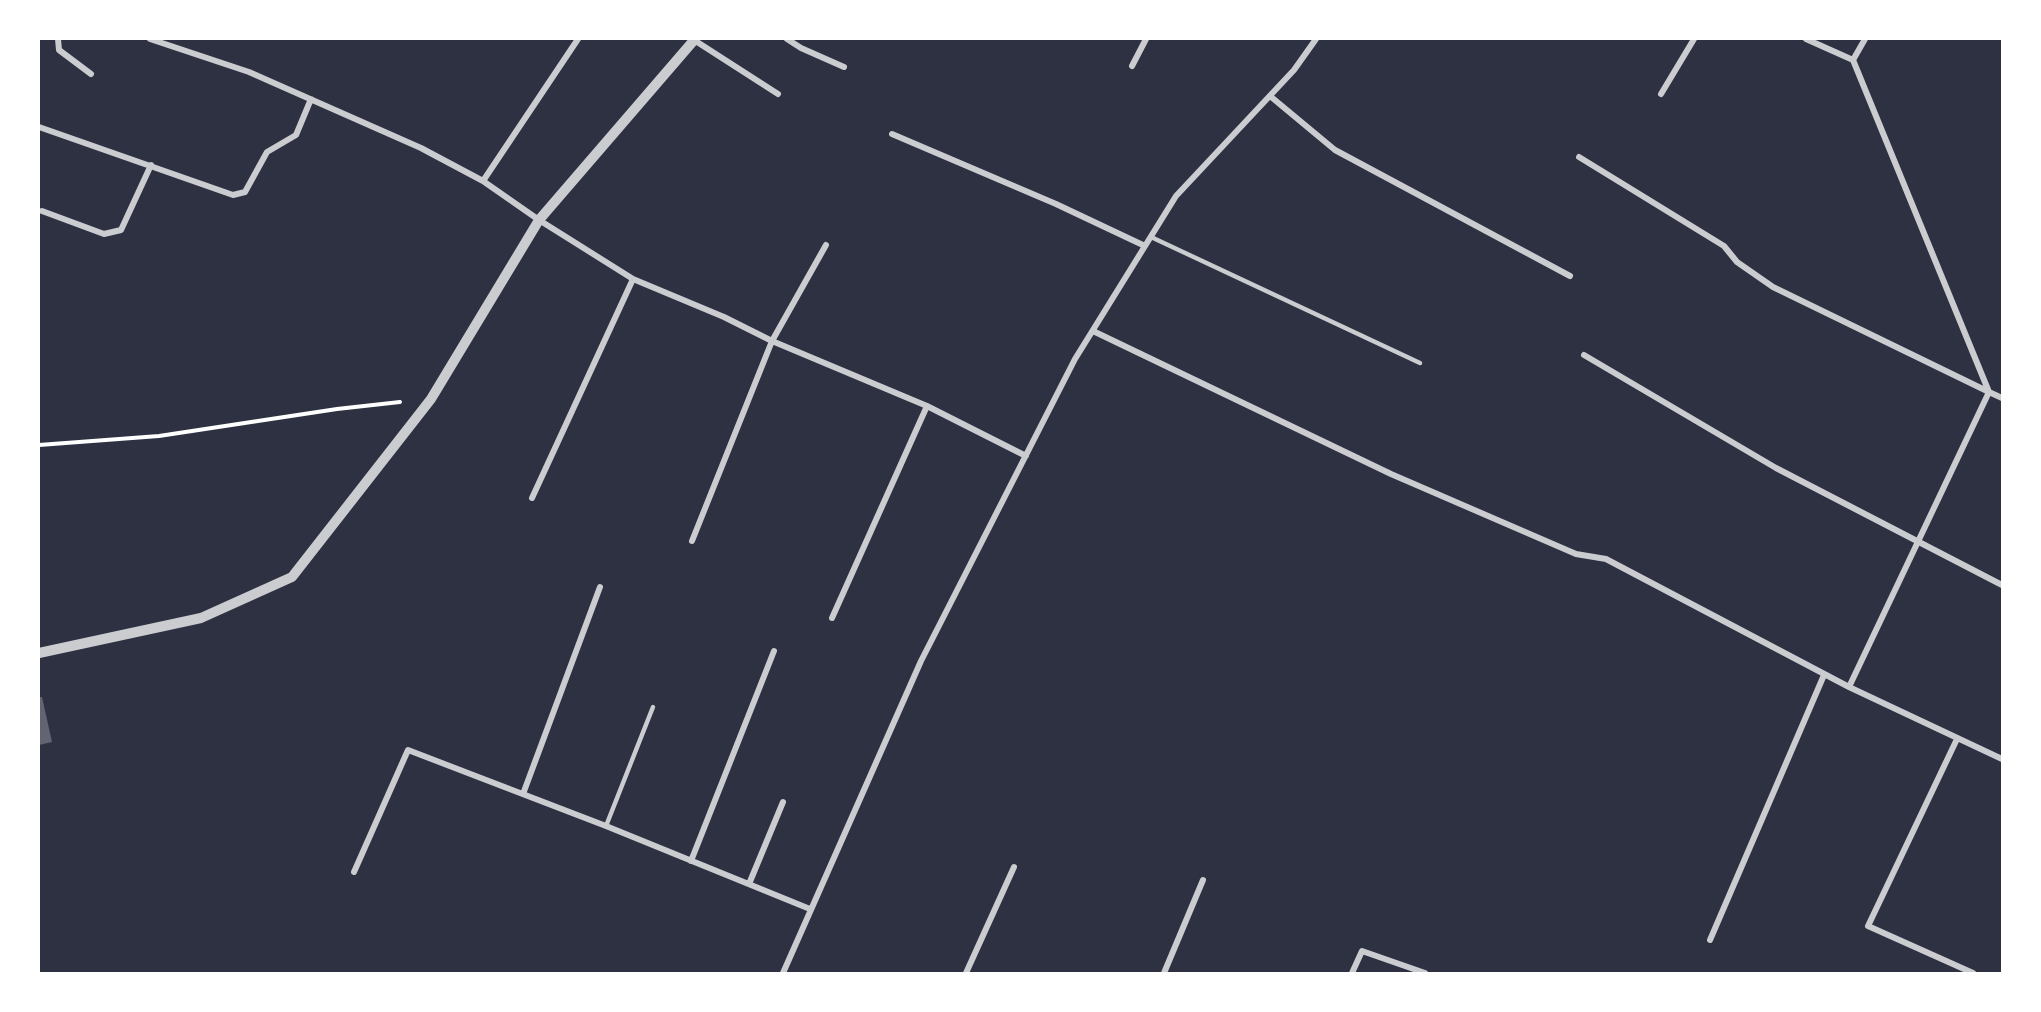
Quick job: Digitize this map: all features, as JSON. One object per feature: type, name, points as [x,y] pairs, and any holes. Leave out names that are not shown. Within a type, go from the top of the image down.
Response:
[{"type":"street","points":[[58,39],[59,50],[91,74]]},
{"type":"street","points":[[150,39],[249,72],[421,148],[483,180],[539,220],[633,279],[927,406],[1026,456]]},
{"type":"street","points":[[483,180],[578,39]]},
{"type":"street","points":[[39,653],[201,618],[292,577],[431,399],[539,220],[694,39],[778,94]]},
{"type":"street","points":[[787,39],[801,48],[844,67]]},
{"type":"street","points":[[1132,66],[1146,39]]},
{"type":"street","points":[[783,973],[921,661],[1075,359],[1176,196],[1294,70],[1316,39]]},
{"type":"street","points":[[1661,94],[1694,39]]},
{"type":"street","points":[[1806,39],[1853,60],[1989,392],[1850,687]]},
{"type":"street","points":[[1853,60],[1865,39]]},
{"type":"street","points":[[1270,96],[1335,150],[1570,276]]},
{"type":"street","points":[[39,127],[233,195],[245,192],[267,152],[296,135],[311,99]]},
{"type":"street","points":[[892,134],[1056,204],[1145,246]]},
{"type":"street","points":[[1579,158],[1724,246],[1737,261],[1773,287],[2002,398]]},
{"type":"street","points":[[42,211],[104,234],[121,230],[151,165]]},
{"type":"street","points":[[692,541],[772,341],[826,244]]},
{"type":"street","points":[[532,498],[633,279]]},
{"type":"street","points":[[1093,331],[1391,474],[1576,554],[1606,559],[1824,675],[2002,759]]},
{"type":"street","points":[[1584,355],[1776,468],[2002,585]]},
{"type":"street","points":[[832,618],[927,406]]},
{"type":"street","points":[[523,794],[600,587]]},
{"type":"street","points":[[691,861],[774,651]]},
{"type":"street","points":[[1710,940],[1824,675]]},
{"type":"street","points":[[1957,739],[1868,926],[1973,973]]},
{"type":"street","points":[[354,872],[408,750],[606,826],[810,909]]},
{"type":"street","points":[[749,884],[783,802]]},
{"type":"street","points":[[966,973],[1014,867]]},
{"type":"street","points":[[1164,973],[1203,880]]},
{"type":"street","points":[[1352,973],[1362,951],[1425,973]]},
{"type":"lane","points":[[1151,237],[1420,363]]},
{"type":"lane","points":[[606,826],[653,707]]},
{"type":"path","points":[[39,445],[159,436],[337,409],[431,399]]},
{"type":"building","points":[[39,697],[42,697],[52,742],[39,745]]}]
